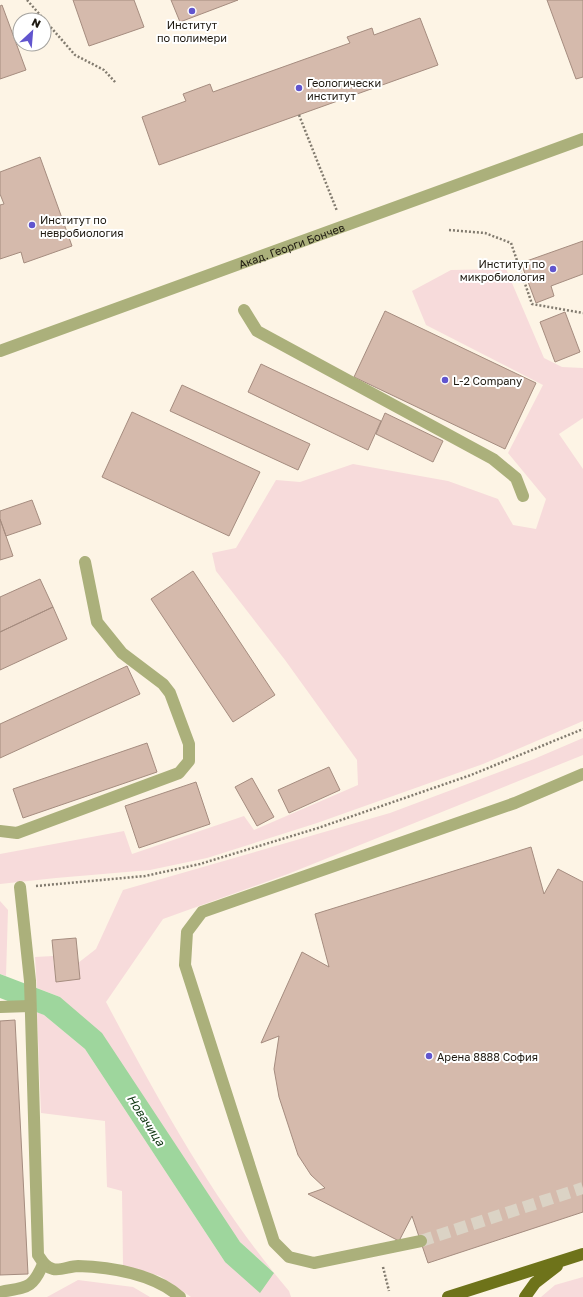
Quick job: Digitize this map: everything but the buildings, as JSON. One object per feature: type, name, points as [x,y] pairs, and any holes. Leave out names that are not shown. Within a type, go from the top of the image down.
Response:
[{"type":"main road","points":[[448,1297],[583,1254]]},
{"type":"main road","points":[[525,1297],[535,1283],[564,1261]]},
{"type":"street","name":"Акад. Георги Бончев","points":[[0,351],[583,139]]},
{"type":"street","points":[[244,310],[257,331],[493,459],[516,478],[523,496]]},
{"type":"street","points":[[0,831],[17,833],[179,773],[189,761],[189,744],[170,693],[163,684],[122,654],[97,622],[85,562]]},
{"type":"street","points":[[421,1242],[314,1263],[289,1257],[277,1245],[185,965],[187,932],[202,912],[515,803],[583,774]]},
{"type":"street","points":[[20,887],[30,981],[38,1255],[43,1264],[54,1269],[76,1266],[100,1267],[126,1272],[151,1280],[180,1297]]},
{"type":"street","points":[[0,1007],[30,1004]]},
{"type":"street","points":[[0,1292],[28,1287],[37,1279],[43,1264]]},
{"type":"path","points":[[27,0],[75,55],[104,70],[116,83]]},
{"type":"path","points":[[299,115],[338,213]]},
{"type":"path","points":[[449,230],[485,233],[511,243],[532,304],[583,313]]},
{"type":"path","points":[[20,887],[145,876],[200,864],[318,828],[471,775],[583,729]]},
{"type":"path","points":[[389,1291],[383,1266],[390,1264]]},
{"type":"shaded area","points":[[506,269],[544,358],[562,367],[583,368],[583,418],[559,434],[583,469],[583,721],[483,764],[317,823],[207,858],[150,870],[0,884],[0,854],[124,831],[132,854],[244,816],[254,830],[358,785],[357,760],[285,660],[216,571],[212,553],[236,548],[276,480],[300,482],[353,464],[448,481],[498,499],[513,525],[536,529],[546,499],[508,453],[543,385],[426,325],[412,291],[451,270]]},
{"type":"shaded area","points":[[583,738],[583,755],[288,874],[163,919],[106,1002],[147,1078],[190,1152],[237,1223],[262,1258],[289,1291],[291,1297],[191,1297],[160,1276],[123,1266],[122,1191],[107,1187],[105,1121],[41,1113],[37,1012],[44,1015],[85,1049],[225,1262],[274,1273],[240,1242],[60,997],[37,988],[35,957],[53,956],[56,982],[79,979],[78,963],[96,949],[123,890],[390,813],[534,759]]},
{"type":"shaded area","points":[[0,901],[8,910],[6,976],[0,974]]},
{"type":"shaded area","points":[[583,1277],[583,1297],[541,1297],[555,1285]]},
{"type":"shaded area","points":[[78,1280],[133,1287],[150,1297],[47,1297]]},
{"type":"water","name":"Новачица","points":[[0,974],[60,997],[102,1033],[240,1242],[274,1273],[260,1293],[225,1262],[85,1049],[44,1015],[0,998]]},
{"type":"tunnel","points":[[421,1241],[583,1188]]},
{"type":"place","name":"Институт по полимери","points":[[192,11]]},
{"type":"place","name":"Геологически институт","points":[[299,88]]},
{"type":"place","name":"Институт по невробиология","points":[[32,225]]},
{"type":"place","name":"Институт по микробиология","points":[[553,269]]},
{"type":"place","name":"L-2 Company","points":[[445,380]]},
{"type":"place","name":"Арена 8888 София","points":[[429,1056]]}]
